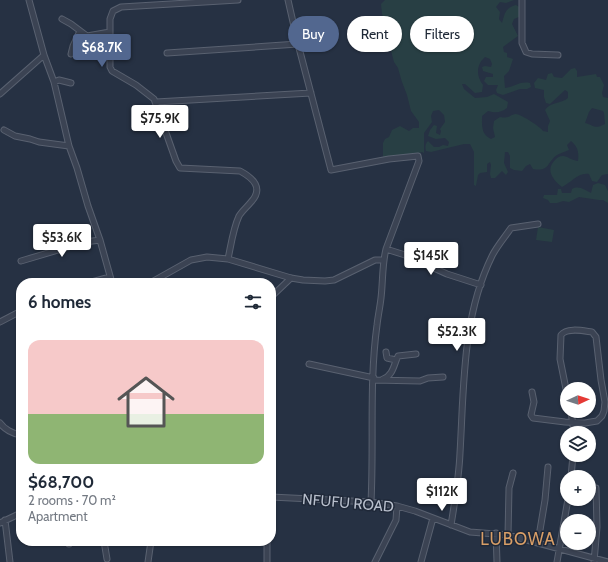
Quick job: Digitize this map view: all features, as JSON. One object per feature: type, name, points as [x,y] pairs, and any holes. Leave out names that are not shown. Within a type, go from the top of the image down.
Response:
[{"type":"street","points":[[29,0],[44,55],[54,82],[68,146],[77,168],[110,278]]},
{"type":"street","points":[[228,259],[239,216],[257,195],[257,188],[254,182],[248,175],[240,171],[180,168],[156,102],[150,94],[112,71],[110,63],[110,32],[111,14],[115,9],[121,7],[238,0]]},
{"type":"street","points":[[288,0],[292,16]]},
{"type":"street","points":[[522,0],[522,43],[526,52],[532,54],[558,55]]},
{"type":"street","points":[[62,20],[71,24],[87,36],[110,32]]},
{"type":"street","points":[[71,54],[80,31]]},
{"type":"street","points":[[167,53],[288,45]]},
{"type":"street","points":[[300,52],[331,170],[389,158],[418,156],[419,158],[383,260],[381,297],[376,325],[371,502]]},
{"type":"street","points":[[0,94],[44,55]]},
{"type":"street","points":[[54,82],[59,80],[71,83]]},
{"type":"street","points":[[156,102],[311,93]]},
{"type":"street","points":[[4,130],[15,136],[39,142],[68,146]]},
{"type":"street","points":[[451,525],[458,483],[465,357],[474,308],[493,255],[511,228],[538,224]]},
{"type":"street","points":[[21,261],[85,242],[100,240]]},
{"type":"street","points":[[386,249],[405,255],[447,274],[481,285]]},
{"type":"street","points":[[159,278],[191,260],[207,257],[228,259],[291,278],[304,280],[329,280],[375,260],[383,260]]},
{"type":"street","points":[[276,292],[291,278]]},
{"type":"street","points":[[0,322],[16,314]]},
{"type":"street","points":[[532,392],[534,402],[531,413],[532,417],[573,423],[593,422],[599,420],[604,411],[605,402],[596,337],[592,332],[569,330],[561,335],[560,359],[565,382]]},
{"type":"street","points":[[386,352],[387,358],[396,360]]},
{"type":"street","points":[[375,380],[386,378],[390,374],[398,356],[416,354]]},
{"type":"street","points":[[309,364],[375,380],[420,381],[428,378],[443,377]]},
{"type":"street","points":[[572,418],[573,426]]},
{"type":"street","points":[[0,423],[3,427],[16,434]]},
{"type":"street","points":[[538,542],[545,500],[548,468]]},
{"type":"street","points":[[508,535],[509,488],[513,473]]},
{"type":"street","points":[[594,560],[597,527],[596,488]]},
{"type":"street","name":"NFUFU ROAD","points":[[276,497],[371,502],[397,506],[470,532],[508,535],[560,549]]},
{"type":"street","points":[[376,562],[396,520],[397,506]]},
{"type":"street","points":[[10,562],[3,521],[16,516]]},
{"type":"street","points":[[421,562],[433,518]]},
{"type":"street","points":[[496,533],[497,562]]},
{"type":"street","points":[[105,546],[107,559]]},
{"type":"street","points":[[148,562],[150,546]]},
{"type":"street","points":[[267,546],[267,562]]},
{"type":"street","points":[[557,562],[560,549]]},
{"type":"street","name":"NFUFU ROAD","points":[[563,550],[594,560],[608,562]]},
{"type":"green space","points":[[385,0],[514,0],[506,3],[500,2],[496,7],[500,12],[499,19],[502,23],[506,11],[512,6],[516,5],[524,10],[525,15],[524,21],[520,20],[519,17],[514,19],[512,24],[518,36],[503,47],[504,52],[507,53],[507,57],[513,59],[509,71],[504,76],[505,88],[512,87],[520,83],[530,83],[531,87],[503,95],[497,93],[496,90],[498,85],[488,85],[484,81],[486,77],[493,77],[493,74],[483,71],[482,67],[491,67],[492,64],[490,59],[485,57],[482,60],[478,74],[483,85],[482,92],[475,93],[465,84],[462,84],[464,89],[475,98],[487,97],[494,94],[508,102],[505,110],[498,112],[488,111],[482,116],[482,126],[485,135],[491,139],[495,137],[493,128],[494,121],[500,117],[508,117],[516,114],[530,121],[543,131],[548,132],[550,121],[545,110],[547,107],[568,98],[568,92],[565,90],[550,104],[546,103],[544,90],[535,88],[534,83],[538,78],[546,80],[548,74],[552,73],[554,77],[562,78],[571,69],[575,68],[577,71],[577,77],[596,74],[597,77],[600,77],[604,85],[602,93],[603,97],[608,98],[608,174],[602,175],[597,182],[592,181],[589,174],[581,175],[562,187],[553,178],[550,171],[552,164],[560,156],[565,156],[578,161],[578,150],[571,141],[567,145],[569,150],[557,155],[545,168],[538,170],[533,169],[530,164],[522,171],[510,168],[510,156],[508,152],[505,152],[504,163],[508,172],[506,175],[502,171],[495,178],[491,178],[490,162],[487,164],[487,172],[480,173],[478,175],[476,186],[474,185],[474,152],[470,144],[464,144],[431,152],[426,151],[426,143],[428,141],[434,147],[443,145],[448,146],[449,142],[445,138],[436,139],[428,136],[434,125],[437,126],[436,133],[440,135],[440,129],[445,122],[444,115],[439,110],[433,111],[431,116],[432,122],[424,133],[424,153],[422,152],[411,156],[383,160],[383,143],[385,139],[389,137],[392,130],[400,126],[409,131],[413,128],[419,128],[419,122],[411,111],[398,68],[394,62],[391,52],[402,52],[402,16],[383,16],[381,4]],"holes":[[[592,108],[603,111],[605,124],[596,127],[585,123]]]},
{"type":"green space","points":[[598,183],[605,185],[608,191],[608,203],[603,200],[579,197],[569,202],[563,201],[550,203],[548,200],[543,198],[544,195],[557,195],[558,189],[561,189],[562,193],[571,193],[572,189],[580,188],[591,193],[593,185]]},
{"type":"green space","points":[[538,227],[554,230],[552,242],[536,240]]},
{"type":"district","name":"LUBOWA","points":[[518,539]]}]
